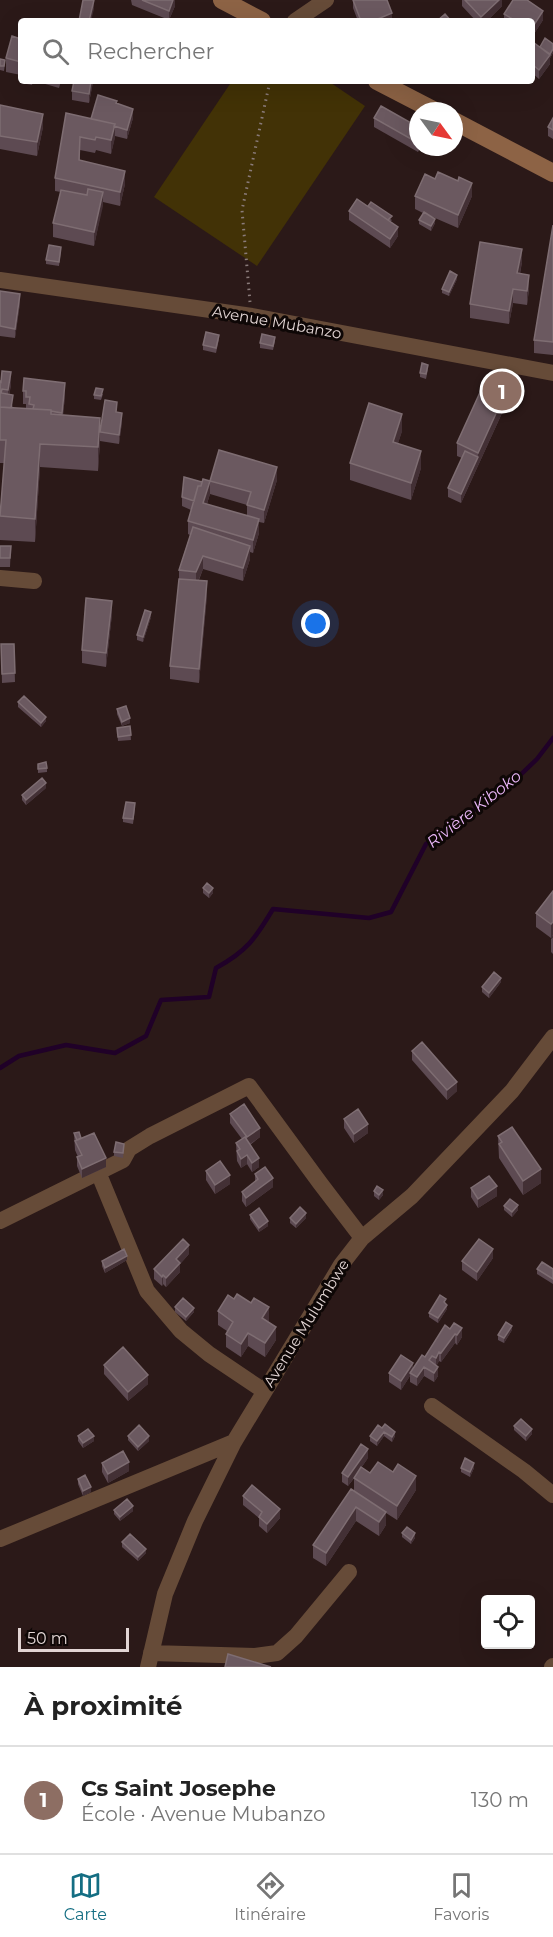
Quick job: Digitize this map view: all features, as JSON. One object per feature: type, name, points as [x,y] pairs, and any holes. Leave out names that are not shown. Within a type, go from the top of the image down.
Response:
[{"type":"main road","points":[[222,0],[256,18]]},
{"type":"main road","points":[[383,84],[418,102]]},
{"type":"main road","points":[[463,126],[553,172]]},
{"type":"street","points":[[299,18],[326,0]]},
{"type":"street","name":"Avenue Mubanzo","points":[[0,280],[252,316],[553,373]]},
{"type":"street","points":[[0,578],[34,581]]},
{"type":"street","name":"Avenue Mulumbwe","points":[[150,1660],[165,1594],[195,1521],[234,1442],[341,1265],[362,1238],[412,1196],[512,1091],[553,1037]]},
{"type":"street","points":[[0,1221],[123,1160],[129,1149],[150,1136],[249,1086],[362,1238]]},
{"type":"street","points":[[98,1172],[147,1291],[181,1331],[209,1354],[264,1391]]},
{"type":"street","points":[[432,1406],[524,1471],[553,1495]]},
{"type":"street","points":[[2,1535],[234,1442]]},
{"type":"street","points":[[150,1660],[277,1653],[296,1636],[349,1572]]},
{"type":"path","points":[[252,316],[242,210],[269,84]]},
{"type":"shaded area","points":[[230,84],[332,84],[365,106],[257,266],[154,197]]},
{"type":"building","points":[[83,0],[94,0],[90,18],[80,18]]},
{"type":"building","points":[[142,0],[173,0],[169,11]]},
{"type":"building","points":[[353,0],[387,0],[392,13],[380,18],[360,18]]},
{"type":"building","points":[[465,0],[499,0],[481,17]]},
{"type":"building","points":[[513,0],[527,0],[543,11],[535,23],[535,18],[511,18],[504,14]]},
{"type":"building","points":[[12,36],[18,38],[18,61],[6,58]]},
{"type":"building","points":[[545,38],[553,44],[550,54],[540,47]]},
{"type":"building","points":[[535,44],[550,55],[539,70],[535,67]]},
{"type":"building","points":[[0,59],[5,60],[4,66],[0,66]]},
{"type":"building","points":[[73,84],[91,84],[89,94],[72,91]]},
{"type":"building","points":[[98,95],[133,109],[127,130],[114,126],[115,124],[91,119]]},
{"type":"building","points":[[0,105],[43,114],[37,142],[0,136]]},
{"type":"building","points":[[381,106],[409,122],[409,138],[374,118]]},
{"type":"building","points":[[66,113],[115,124],[111,140],[80,137],[79,160],[125,171],[120,192],[55,178]]},
{"type":"building","points":[[553,118],[553,130],[548,127]]},
{"type":"building","points":[[438,172],[458,181],[459,177],[472,183],[458,215],[415,196],[425,174],[435,179]]},
{"type":"building","points":[[88,189],[103,192],[94,232],[53,223],[61,190],[87,195]]},
{"type":"building","points":[[357,199],[398,227],[390,239],[349,211]]},
{"type":"building","points":[[371,202],[392,216],[388,220],[368,206]]},
{"type":"building","points":[[424,212],[435,219],[431,226],[419,220]]},
{"type":"building","points":[[553,225],[553,342],[534,340]]},
{"type":"building","points":[[480,242],[522,249],[517,273],[529,275],[527,291],[513,289],[509,311],[470,304]]},
{"type":"building","points":[[49,245],[61,247],[59,262],[46,260]]},
{"type":"building","points":[[450,271],[457,275],[449,292],[442,289]]},
{"type":"building","points":[[0,291],[20,294],[15,329],[0,326]]},
{"type":"building","points":[[206,332],[219,335],[216,348],[203,345]]},
{"type":"building","points":[[262,334],[275,337],[273,346],[260,343]]},
{"type":"building","points":[[422,363],[428,365],[426,374],[420,373]]},
{"type":"building","points":[[2,371],[11,372],[8,390],[2,389],[1,393],[13,395],[11,408],[0,407]]},
{"type":"building","points":[[24,378],[65,383],[62,413],[33,409],[34,405],[29,404],[30,397],[26,397],[26,391],[23,391]]},
{"type":"building","points":[[96,388],[103,389],[101,396],[94,395]]},
{"type":"building","points":[[482,388],[503,398],[478,453],[457,443]]},
{"type":"building","points":[[105,400],[117,402],[116,412],[122,413],[119,435],[100,432]]},
{"type":"building","points":[[369,403],[402,414],[393,442],[421,451],[411,483],[350,463]]},
{"type":"building","points":[[0,407],[51,410],[51,414],[100,418],[98,447],[40,444],[35,519],[0,516],[6,440],[0,440]]},
{"type":"building","points":[[219,450],[277,467],[264,510],[247,505],[251,492],[210,481]]},
{"type":"building","points":[[465,451],[478,457],[461,494],[448,488]]},
{"type":"building","points":[[184,477],[202,482],[201,486],[198,486],[194,501],[182,497]]},
{"type":"building","points":[[203,479],[210,481],[203,503],[259,519],[253,540],[188,521],[198,486],[201,486]]},
{"type":"building","points":[[193,527],[250,546],[243,568],[203,556],[196,572],[179,570]]},
{"type":"building","points":[[0,546],[11,546],[10,558],[0,558]]},
{"type":"building","points":[[179,579],[207,581],[199,669],[170,666]]},
{"type":"building","points":[[86,598],[112,601],[106,653],[82,650]]},
{"type":"building","points":[[145,610],[151,612],[143,637],[137,635]]},
{"type":"building","points":[[1,644],[14,644],[15,673],[2,674]]},
{"type":"building","points":[[24,696],[46,717],[41,723],[18,702]]},
{"type":"building","points":[[126,706],[130,718],[122,722],[117,709]]},
{"type":"building","points":[[130,726],[131,735],[118,737],[117,728]]},
{"type":"building","points":[[46,762],[47,768],[38,769],[38,764]]},
{"type":"building","points":[[42,778],[46,783],[26,800],[22,795]]},
{"type":"building","points":[[126,802],[135,803],[133,819],[123,818]]},
{"type":"building","points":[[207,883],[213,888],[209,893],[203,888]]},
{"type":"building","points":[[553,891],[553,922],[551,924],[536,913]]},
{"type":"building","points":[[494,972],[501,978],[489,993],[482,987]]},
{"type":"building","points":[[422,1042],[457,1082],[447,1090],[412,1051]]},
{"type":"building","points":[[244,1104],[260,1128],[247,1137],[230,1114]]},
{"type":"building","points":[[358,1109],[368,1124],[354,1134],[344,1119]]},
{"type":"building","points":[[512,1127],[541,1169],[523,1181],[499,1144],[502,1142],[498,1136]]},
{"type":"building","points":[[79,1132],[81,1138],[77,1140],[74,1133]]},
{"type":"building","points":[[94,1133],[106,1158],[82,1169],[77,1157],[82,1155],[75,1141]]},
{"type":"building","points":[[245,1137],[259,1158],[252,1163],[247,1155],[241,1159],[237,1151],[240,1149],[236,1143]]},
{"type":"building","points":[[116,1142],[124,1144],[123,1153],[114,1152]]},
{"type":"building","points":[[220,1161],[230,1175],[215,1185],[206,1171]]},
{"type":"building","points":[[265,1167],[273,1178],[246,1198],[242,1192],[258,1179],[255,1174]]},
{"type":"building","points":[[489,1176],[497,1186],[478,1199],[471,1188]]},
{"type":"building","points":[[377,1186],[383,1190],[379,1195],[374,1191]]},
{"type":"building","points":[[510,1199],[518,1205],[512,1212],[504,1206]]},
{"type":"building","points":[[300,1207],[306,1213],[296,1224],[290,1218]]},
{"type":"building","points":[[259,1208],[268,1221],[259,1228],[250,1215]]},
{"type":"building","points":[[183,1239],[189,1245],[176,1259],[180,1263],[166,1278],[163,1275],[162,1277],[154,1269]]},
{"type":"building","points":[[479,1239],[493,1249],[477,1272],[462,1261]]},
{"type":"building","points":[[124,1249],[127,1256],[105,1268],[102,1261]]},
{"type":"building","points":[[542,1262],[553,1269],[553,1279],[537,1269]]},
{"type":"building","points":[[237,1294],[251,1303],[254,1298],[269,1307],[262,1318],[276,1327],[265,1343],[248,1333],[241,1344],[226,1334],[233,1322],[218,1311],[228,1295],[234,1299]]},
{"type":"building","points":[[440,1295],[446,1299],[444,1302],[447,1305],[438,1318],[429,1313]]},
{"type":"building","points":[[183,1298],[194,1308],[186,1317],[175,1307]]},
{"type":"building","points":[[506,1322],[512,1326],[504,1338],[498,1335]]},
{"type":"building","points":[[454,1323],[462,1328],[436,1358],[432,1356],[429,1360],[438,1367],[434,1373],[424,1367],[417,1377],[410,1373],[422,1355],[425,1357],[445,1325],[450,1329]]},
{"type":"building","points":[[123,1347],[148,1375],[128,1392],[104,1365]]},
{"type":"building","points":[[401,1355],[413,1363],[401,1381],[389,1373]]},
{"type":"building","points":[[521,1419],[532,1429],[526,1436],[514,1426]]},
{"type":"building","points":[[385,1424],[395,1432],[392,1437],[384,1432],[377,1441],[370,1436],[378,1425],[382,1428]]},
{"type":"building","points":[[139,1425],[149,1436],[138,1447],[128,1436]]},
{"type":"building","points":[[88,1429],[94,1436],[83,1443],[78,1436]]},
{"type":"building","points":[[361,1444],[368,1449],[348,1477],[342,1473]]},
{"type":"building","points":[[123,1451],[129,1462],[108,1474],[102,1463]]},
{"type":"building","points":[[465,1458],[474,1463],[470,1472],[461,1468]]},
{"type":"building","points":[[378,1462],[393,1472],[398,1464],[416,1476],[397,1506],[354,1478],[361,1467],[370,1473]]},
{"type":"building","points":[[85,1475],[91,1487],[83,1491],[78,1479]]},
{"type":"building","points":[[252,1485],[280,1509],[267,1524],[259,1517],[262,1512],[243,1496]]},
{"type":"building","points":[[351,1489],[386,1512],[379,1522],[356,1507],[326,1553],[313,1545]]},
{"type":"building","points":[[127,1499],[133,1506],[120,1517],[114,1510]]},
{"type":"building","points":[[407,1527],[415,1533],[411,1540],[402,1533]]},
{"type":"building","points":[[130,1534],[146,1549],[138,1557],[122,1542]]},
{"type":"building","points":[[228,1654],[271,1667],[225,1667]]},
{"type":"waterway","name":"Rivière Kiboko","points":[[0,1068],[19,1056],[66,1045],[115,1053],[146,1036],[161,1000],[209,997],[216,968],[243,950],[273,909],[369,918],[391,912],[426,844],[512,783],[537,759],[553,738]]},
{"type":"place","name":"Cs Saint Josephe","points":[[502,391]]}]
